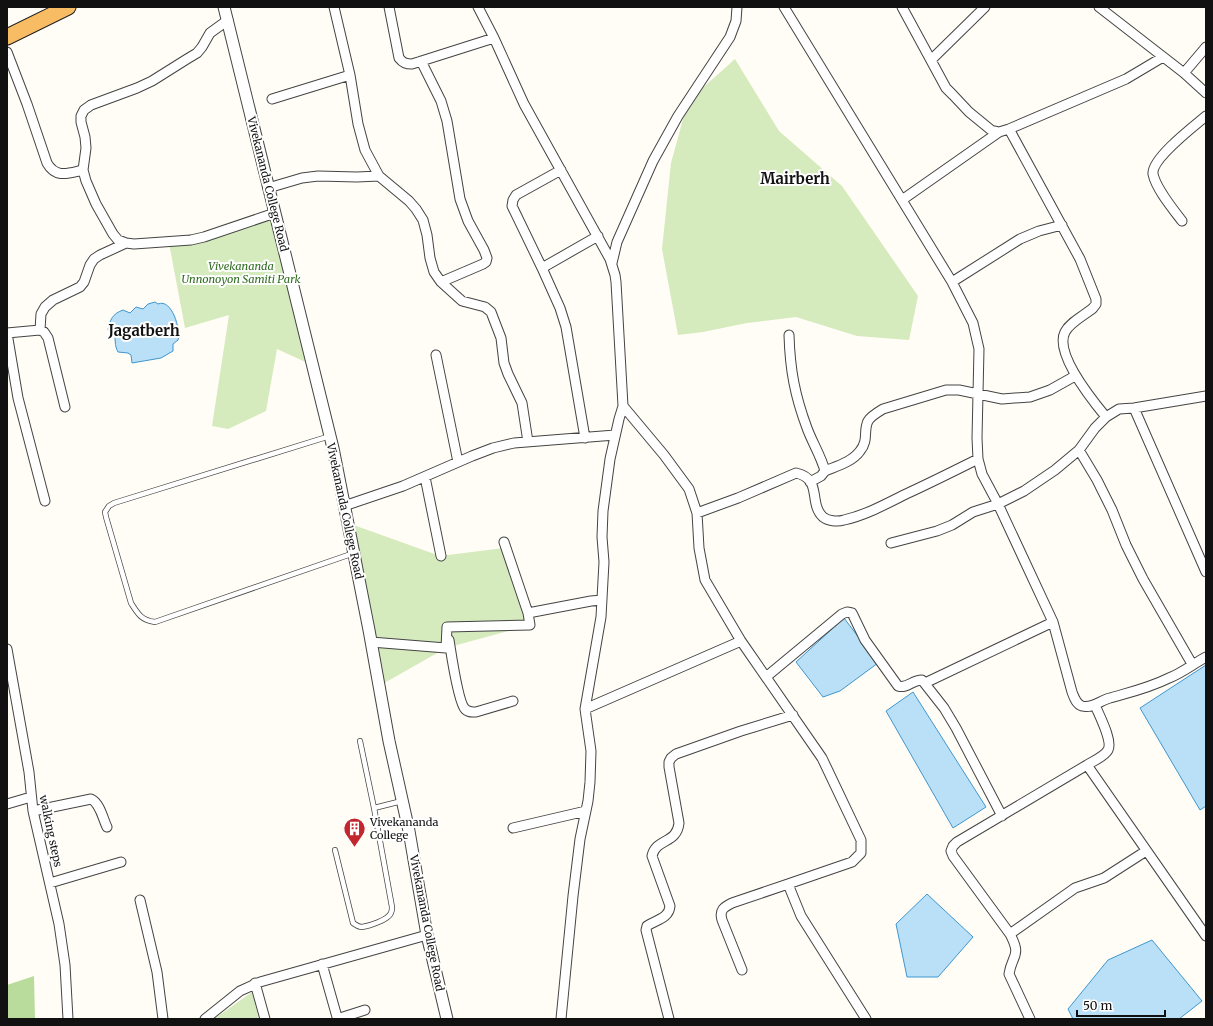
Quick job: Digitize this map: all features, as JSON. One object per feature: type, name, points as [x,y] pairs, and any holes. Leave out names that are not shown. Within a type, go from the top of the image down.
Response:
[{"type":"highway","points":[[7,37],[64,8]]},
{"type":"street","name":"Vivekananda College Road","points":[[224,7],[330,436],[354,553],[427,935],[447,1019]]},
{"type":"street","points":[[334,7],[350,75],[358,124],[365,150],[379,176],[410,201],[423,220],[434,272],[441,282],[462,301],[485,307],[491,312],[499,328],[504,363],[522,403],[528,442]]},
{"type":"street","points":[[389,7],[399,58],[402,62],[407,64],[494,38]]},
{"type":"street","points":[[478,7],[524,104],[598,236],[612,263],[615,275],[623,406],[610,459],[604,510],[602,537],[604,562],[602,600],[598,636],[585,709],[591,751],[591,768],[586,811],[580,839],[560,1019]]},
{"type":"street","points":[[612,263],[617,242],[653,161],[678,116],[730,37],[736,21],[737,7]]},
{"type":"street","points":[[784,7],[952,282],[973,323],[979,348],[976,438],[978,459],[982,474],[998,504],[1053,622],[1076,702],[1080,706],[1085,707],[1095,705],[1109,698],[1152,686],[1171,678],[1192,664],[1206,657]]},
{"type":"street","points":[[902,7],[946,88],[983,124],[991,130],[999,132]]},
{"type":"street","points":[[931,60],[985,7]]},
{"type":"street","points":[[1099,7],[1184,73],[1206,93]]},
{"type":"street","points":[[228,20],[210,33],[197,53],[147,84],[91,105],[84,110],[81,116],[81,122],[86,148],[84,170],[86,181],[96,204],[113,234],[118,240],[126,243],[134,244],[191,240],[275,213]]},
{"type":"street","points":[[1184,73],[1206,47]]},
{"type":"street","points":[[7,52],[27,104],[47,164],[55,173],[63,174],[84,170]]},
{"type":"street","points":[[902,200],[999,132],[1126,79],[1162,57]]},
{"type":"street","points":[[421,61],[441,101],[446,120],[460,200],[468,221],[487,258],[486,262],[483,264],[441,282]]},
{"type":"street","points":[[272,99],[350,75]]},
{"type":"street","points":[[1182,221],[1157,184],[1153,173],[1155,163],[1206,116]]},
{"type":"street","points":[[1009,129],[1080,259],[1096,299],[1096,304],[1093,308],[1066,330],[1062,339],[1075,376],[1106,417]]},
{"type":"street","points":[[561,170],[516,195],[512,206],[560,308],[566,327],[585,438]]},
{"type":"street","points":[[268,188],[302,178],[318,176],[379,176]]},
{"type":"street","points":[[952,282],[1020,239],[1039,231],[1062,225]]},
{"type":"street","points":[[542,268],[598,236]]},
{"type":"street","points":[[40,330],[41,314],[45,307],[53,300],[80,287],[84,282],[90,265],[94,259],[126,243]]},
{"type":"street","points":[[46,501],[18,398],[7,333],[40,330],[44,332],[48,338],[65,407]]},
{"type":"street","points":[[789,335],[790,362],[799,407],[825,471]]},
{"type":"street","points":[[436,355],[458,462]]},
{"type":"street","points":[[810,482],[821,476],[825,471],[842,464],[860,452],[866,441],[866,428],[868,421],[883,409],[946,390],[960,390],[1002,399],[1030,397],[1050,390],[1075,376]]},
{"type":"street","points":[[891,544],[937,531],[973,512],[998,504],[1024,491],[1055,470],[1079,450],[1095,428],[1106,417],[1119,409],[1206,397]]},
{"type":"street","points":[[623,406],[664,455],[689,489],[697,513],[699,548],[705,580],[766,677],[822,758],[861,840],[861,853],[852,862],[725,906],[720,914],[742,970]]},
{"type":"street","points":[[1134,408],[1206,572]]},
{"type":"street","points":[[344,506],[426,477],[493,448],[514,443],[615,435]]},
{"type":"street","points":[[1079,450],[1097,480],[1143,579],[1192,664]]},
{"type":"street","points":[[697,513],[738,498],[796,473],[803,475],[813,486],[819,511],[824,517],[830,520],[842,521],[871,511],[978,459]]},
{"type":"street","points":[[426,477],[440,556]]},
{"type":"street","points":[[447,627],[530,625],[528,613],[504,542]]},
{"type":"street","points":[[528,613],[602,600]]},
{"type":"street","points":[[766,677],[842,614],[847,612],[852,613],[865,640],[898,686],[907,686],[918,680],[922,680],[944,708],[1002,816]]},
{"type":"street","points":[[925,683],[1053,622]]},
{"type":"street","points":[[371,642],[446,648],[447,627]]},
{"type":"street","points":[[447,627],[458,688],[463,706],[466,710],[476,712],[513,701]]},
{"type":"street","points":[[585,709],[742,640]]},
{"type":"street","name":"walking steps","points":[[7,649],[29,772],[33,811],[59,924],[65,965],[68,1019]]},
{"type":"street","points":[[1030,1019],[1010,974],[1010,968],[1015,959],[1016,952],[1010,934],[962,869],[953,856],[952,851],[957,842],[1087,765],[1107,751],[1110,745],[1095,705]]},
{"type":"street","points":[[669,1019],[646,926],[662,918],[670,911],[670,906],[652,856],[653,850],[657,846],[674,836],[678,830],[679,823],[669,762],[676,754],[741,731],[793,715]]},
{"type":"street","points":[[1087,765],[1206,936]]},
{"type":"street","points":[[7,804],[31,797]]},
{"type":"street","points":[[33,811],[91,799],[97,804],[107,828]]},
{"type":"street","points":[[513,828],[586,811]]},
{"type":"street","points":[[1010,934],[1075,888],[1104,878],[1146,851]]},
{"type":"street","points":[[50,883],[121,862]]},
{"type":"street","points":[[788,884],[801,916],[866,1019]]},
{"type":"street","points":[[140,900],[157,972],[163,1019]]},
{"type":"street","points":[[205,1019],[240,991],[256,983],[427,935]]},
{"type":"street","points":[[322,964],[337,1017],[340,1018],[366,1010]]},
{"type":"street","points":[[256,983],[265,1019]]},
{"type":"lane","points":[[330,436],[114,503],[109,506],[105,512],[106,517],[131,603],[138,614],[146,621],[155,622],[354,553]]},
{"type":"lane","points":[[335,850],[353,923],[362,927],[384,920],[392,912],[392,907],[360,741]]},
{"type":"lane","points":[[374,808],[402,801]]},
{"type":"green space","points":[[735,59],[779,131],[842,186],[918,296],[909,340],[857,336],[796,317],[747,323],[703,332],[678,335],[662,249],[671,163],[688,101]]},
{"type":"green space","name":"Vivekananda Unnonoyon Samiti Park","points":[[273,216],[312,365],[277,349],[266,411],[228,429],[212,426],[229,315],[185,328],[169,243]]},
{"type":"green space","points":[[348,523],[440,556],[504,548],[530,625],[446,648],[379,686]]},
{"type":"green space","points":[[34,976],[35,1019],[7,1019],[7,985]]},
{"type":"green space","points":[[252,992],[259,1019],[214,1019]]},
{"type":"water","points":[[155,302],[158,304],[163,303],[171,310],[177,323],[179,335],[178,340],[173,344],[173,351],[161,358],[132,363],[131,355],[128,353],[118,352],[114,332],[108,330],[111,320],[116,313],[123,310],[130,313],[136,307],[143,309],[148,304]]},
{"type":"water","points":[[844,618],[878,663],[840,691],[823,697],[796,662]]},
{"type":"water","points":[[1206,665],[1206,806],[1200,810],[1140,708]]},
{"type":"water","points":[[913,692],[986,807],[953,828],[886,711]]},
{"type":"water","points":[[927,894],[973,937],[938,977],[907,977],[896,924]]},
{"type":"water","points":[[1152,940],[1202,1001],[1179,1019],[1073,1019],[1068,1009],[1108,960]]},
{"type":"place","name":"Vivekananda College","points":[[354,848]]},
{"type":"district","name":"Mairberh","points":[[795,179]]},
{"type":"district","name":"Jagatberh","points":[[144,331]]}]
